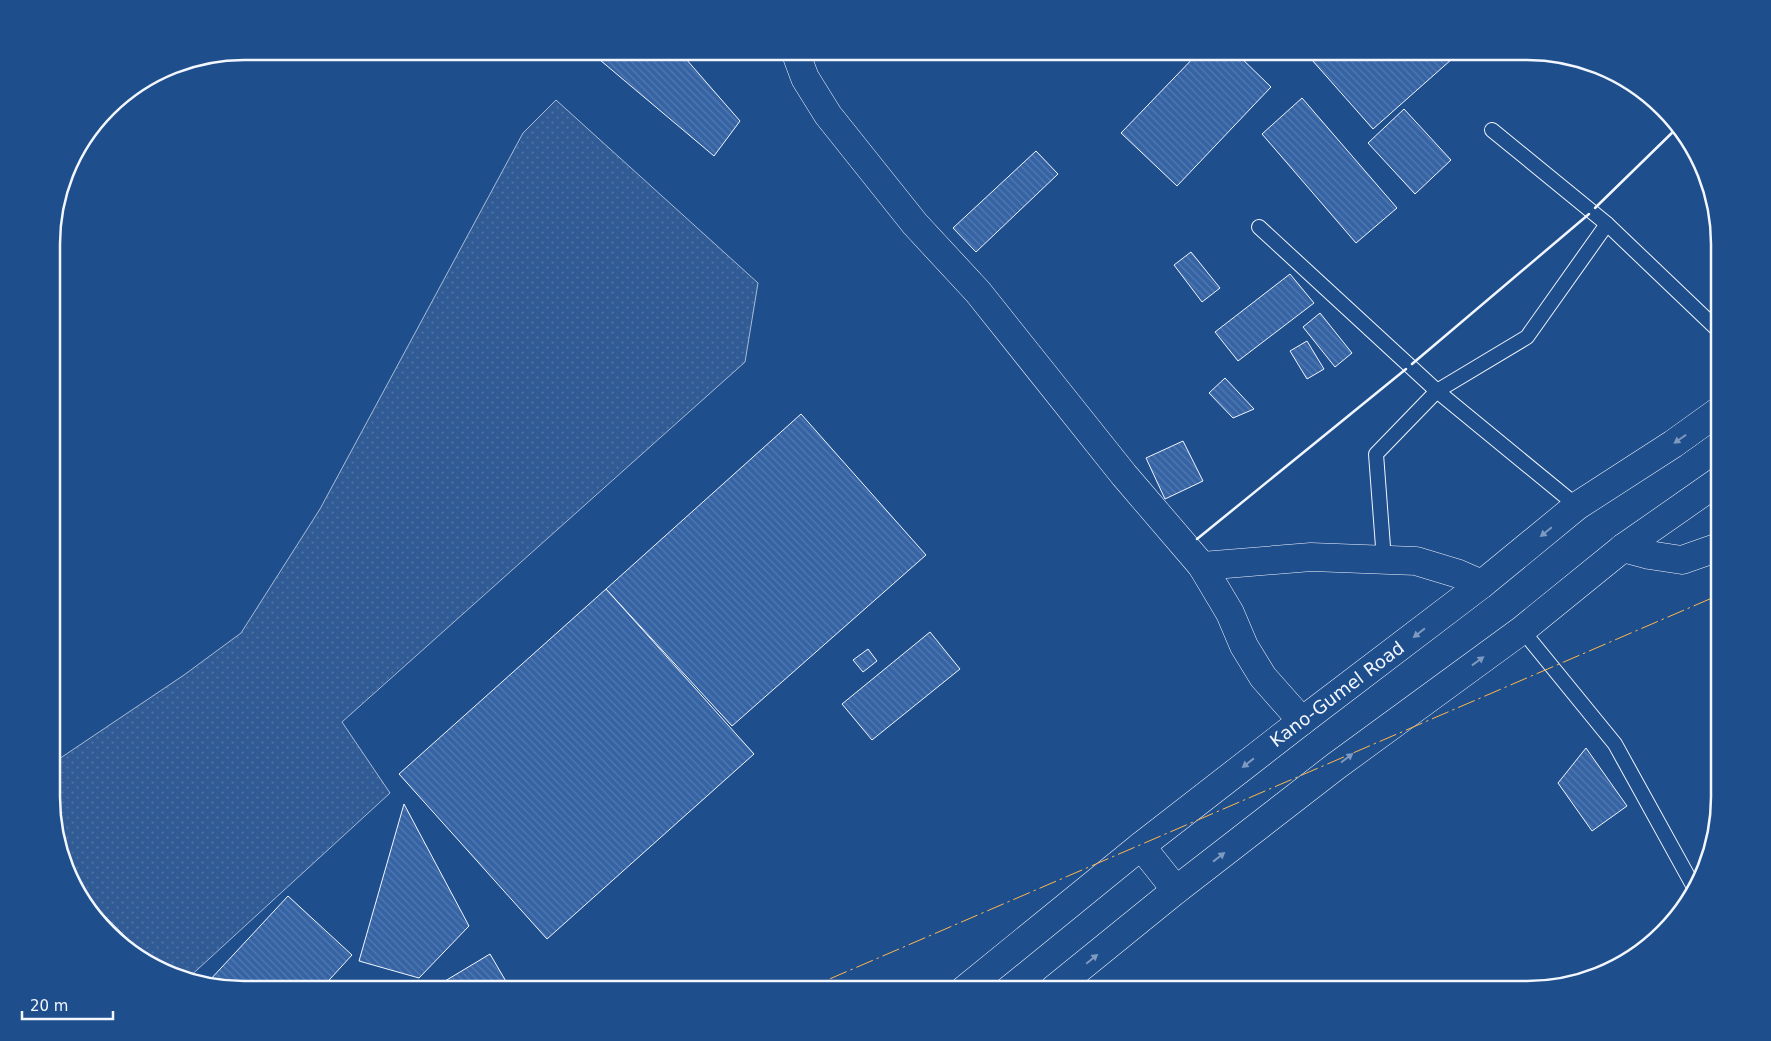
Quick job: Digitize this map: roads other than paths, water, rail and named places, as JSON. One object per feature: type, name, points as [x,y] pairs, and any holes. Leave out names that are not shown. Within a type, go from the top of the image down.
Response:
[{"type":"main road","points":[[798,60],[805,78],[840,131],[915,224],[978,292],[1117,467],[1202,566],[1230,613],[1244,646],[1263,676],[1302,720]]},
{"type":"main road","name":"Kano-Gumel Road","points":[[975,981],[1141,846],[1302,720],[1482,584],[1577,506],[1673,444],[1711,417]]},
{"type":"main road","points":[[1065,981],[1176,890],[1336,766],[1522,630],[1623,548],[1711,486]]},
{"type":"main road","points":[[1623,548],[1649,555],[1682,560],[1711,549]]},
{"type":"main road","points":[[1202,566],[1311,557],[1416,561],[1459,574],[1482,584]]},
{"type":"main road","points":[[1141,846],[1176,890]]},
{"type":"lane","points":[[1492,130],[1607,224],[1711,323]]},
{"type":"lane","points":[[1384,560],[1376,454],[1437,391],[1527,337],[1607,224]]},
{"type":"lane","points":[[1258,228],[1437,391],[1577,506]]},
{"type":"lane","points":[[1522,630],[1615,744],[1691,880]]}]
